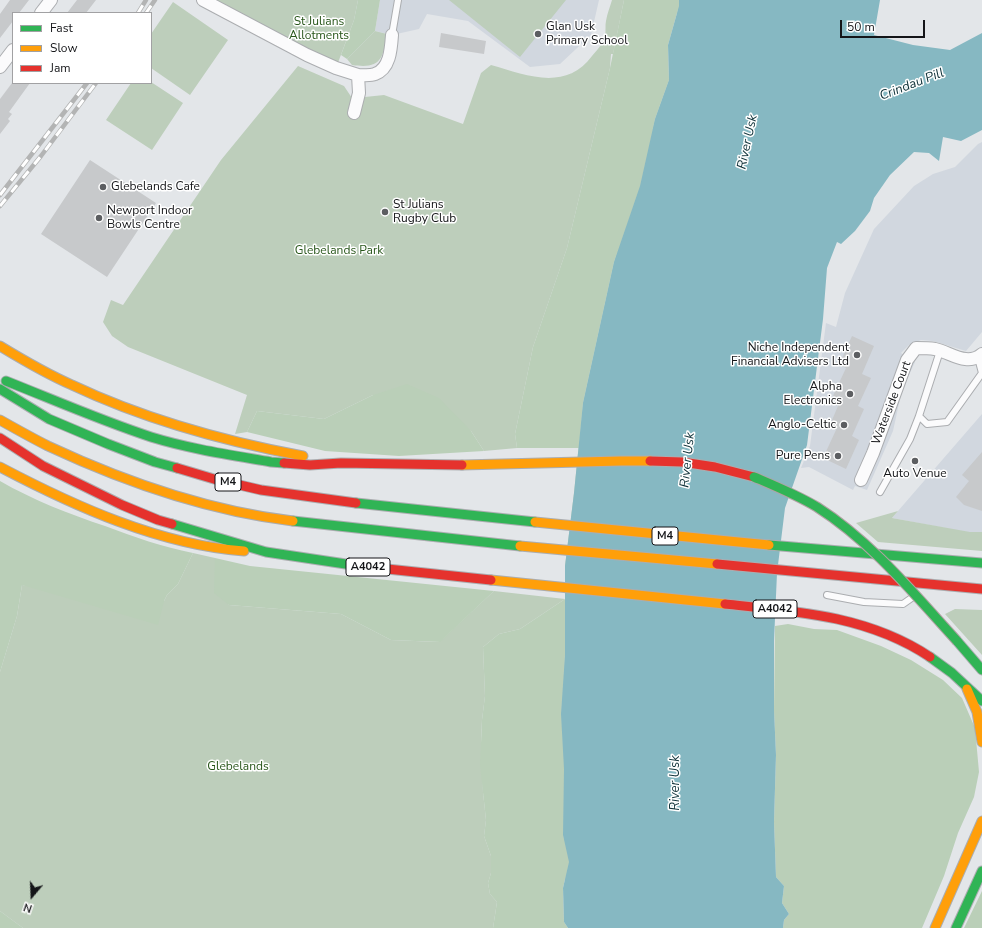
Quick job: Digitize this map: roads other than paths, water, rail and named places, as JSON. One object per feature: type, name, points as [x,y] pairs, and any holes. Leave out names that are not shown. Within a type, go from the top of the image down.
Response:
[{"type":"main road","points":[[0,346],[55,378],[104,400],[150,417],[204,434],[263,449],[341,464],[454,465],[621,461],[682,462],[715,467],[754,477],[817,507],[848,530],[896,575],[982,670]]},
{"type":"main road","name":"M4","points":[[0,378],[86,413],[144,434],[191,447],[271,462],[310,465],[341,464]]},
{"type":"main road","name":"M4","points":[[0,389],[49,419],[108,444],[155,462],[214,479],[261,490],[356,503],[472,516],[718,541],[982,563]]},
{"type":"main road","name":"M4","points":[[0,420],[47,445],[87,463],[153,488],[208,504],[269,518],[468,541],[853,578],[928,587],[982,589]]},
{"type":"main road","points":[[0,438],[43,466],[122,505],[158,520],[266,552]]},
{"type":"main road","points":[[0,466],[60,498],[106,517],[142,529],[194,545],[221,550],[266,552]]},
{"type":"main road","name":"A4042","points":[[266,552],[349,565],[823,615],[880,630],[908,643],[941,664],[982,701]]},
{"type":"main road","name":"A4042","points":[[963,683],[976,712],[982,742]]},
{"type":"main road","points":[[974,837],[982,808]]},
{"type":"main road","points":[[935,928],[982,821]]},
{"type":"main road","points":[[956,928],[982,871]]},
{"type":"street","points":[[42,12],[51,0]]},
{"type":"street","points":[[203,0],[307,55],[336,68],[358,75],[370,76],[377,74],[383,67],[391,53],[392,35]]},
{"type":"street","points":[[0,67],[12,51]]},
{"type":"street","points":[[354,113],[359,93],[358,75]]},
{"type":"street","name":"Waterside Court","points":[[861,480],[873,453],[907,360],[916,348],[935,349],[965,360],[980,356]]},
{"type":"lane","points":[[392,35],[398,0]]},
{"type":"lane","points":[[880,492],[910,439],[940,351]]},
{"type":"lane","points":[[919,416],[927,424],[947,422],[982,373],[980,356]]},
{"type":"lane","points":[[827,595],[864,602],[903,604],[920,593]]},
{"type":"water","points":[[679,0],[880,0],[874,35],[913,45],[950,50],[982,33],[982,130],[961,141],[943,137],[939,161],[929,153],[914,152],[890,175],[874,198],[870,211],[855,231],[841,244],[837,242],[827,268],[823,319],[807,445],[785,508],[777,573],[774,641],[774,710],[776,755],[774,822],[776,877],[784,886],[782,903],[789,914],[784,920],[783,928],[568,928],[564,922],[563,888],[569,862],[563,835],[564,769],[561,714],[565,655],[565,566],[583,403],[614,262],[640,186],[655,119],[669,80],[668,45],[679,6]]},
{"type":"railway","points":[[139,12],[146,0]]},
{"type":"railway","points":[[147,12],[155,0]]},
{"type":"railway","points":[[0,195],[86,84]]},
{"type":"railway","points":[[0,206],[41,156],[95,84]]},
{"type":"place","name":"Glan Usk Primary School","points":[[538,34]]},
{"type":"place","name":"Glebelands Cafe","points":[[103,187]]},
{"type":"place","name":"St Julians Rugby Club","points":[[385,212]]},
{"type":"place","name":"Newport Indoor Bowls Centre","points":[[99,218]]},
{"type":"place","name":"Niche Independent Financial Advisers Ltd","points":[[857,355]]},
{"type":"place","name":"Alpha Electronics","points":[[850,394]]},
{"type":"place","name":"Anglo-Celtic","points":[[844,425]]},
{"type":"place","name":"Pure Pens","points":[[838,456]]},
{"type":"place","name":"Auto Venue","points":[[915,461]]},
{"type":"park label","name":"St Julians Allotments","points":[[319,29]]},
{"type":"park label","name":"Glebelands Park","points":[[339,251]]},
{"type":"park label","name":"Glebelands","points":[[238,767]]},
{"type":"water label","name":"Crindau Pill","points":[[912,85]]},
{"type":"water label","name":"River Usk","points":[[748,142]]},
{"type":"water label","name":"River Usk","points":[[688,460]]},
{"type":"water label","name":"River Usk","points":[[676,783]]}]
